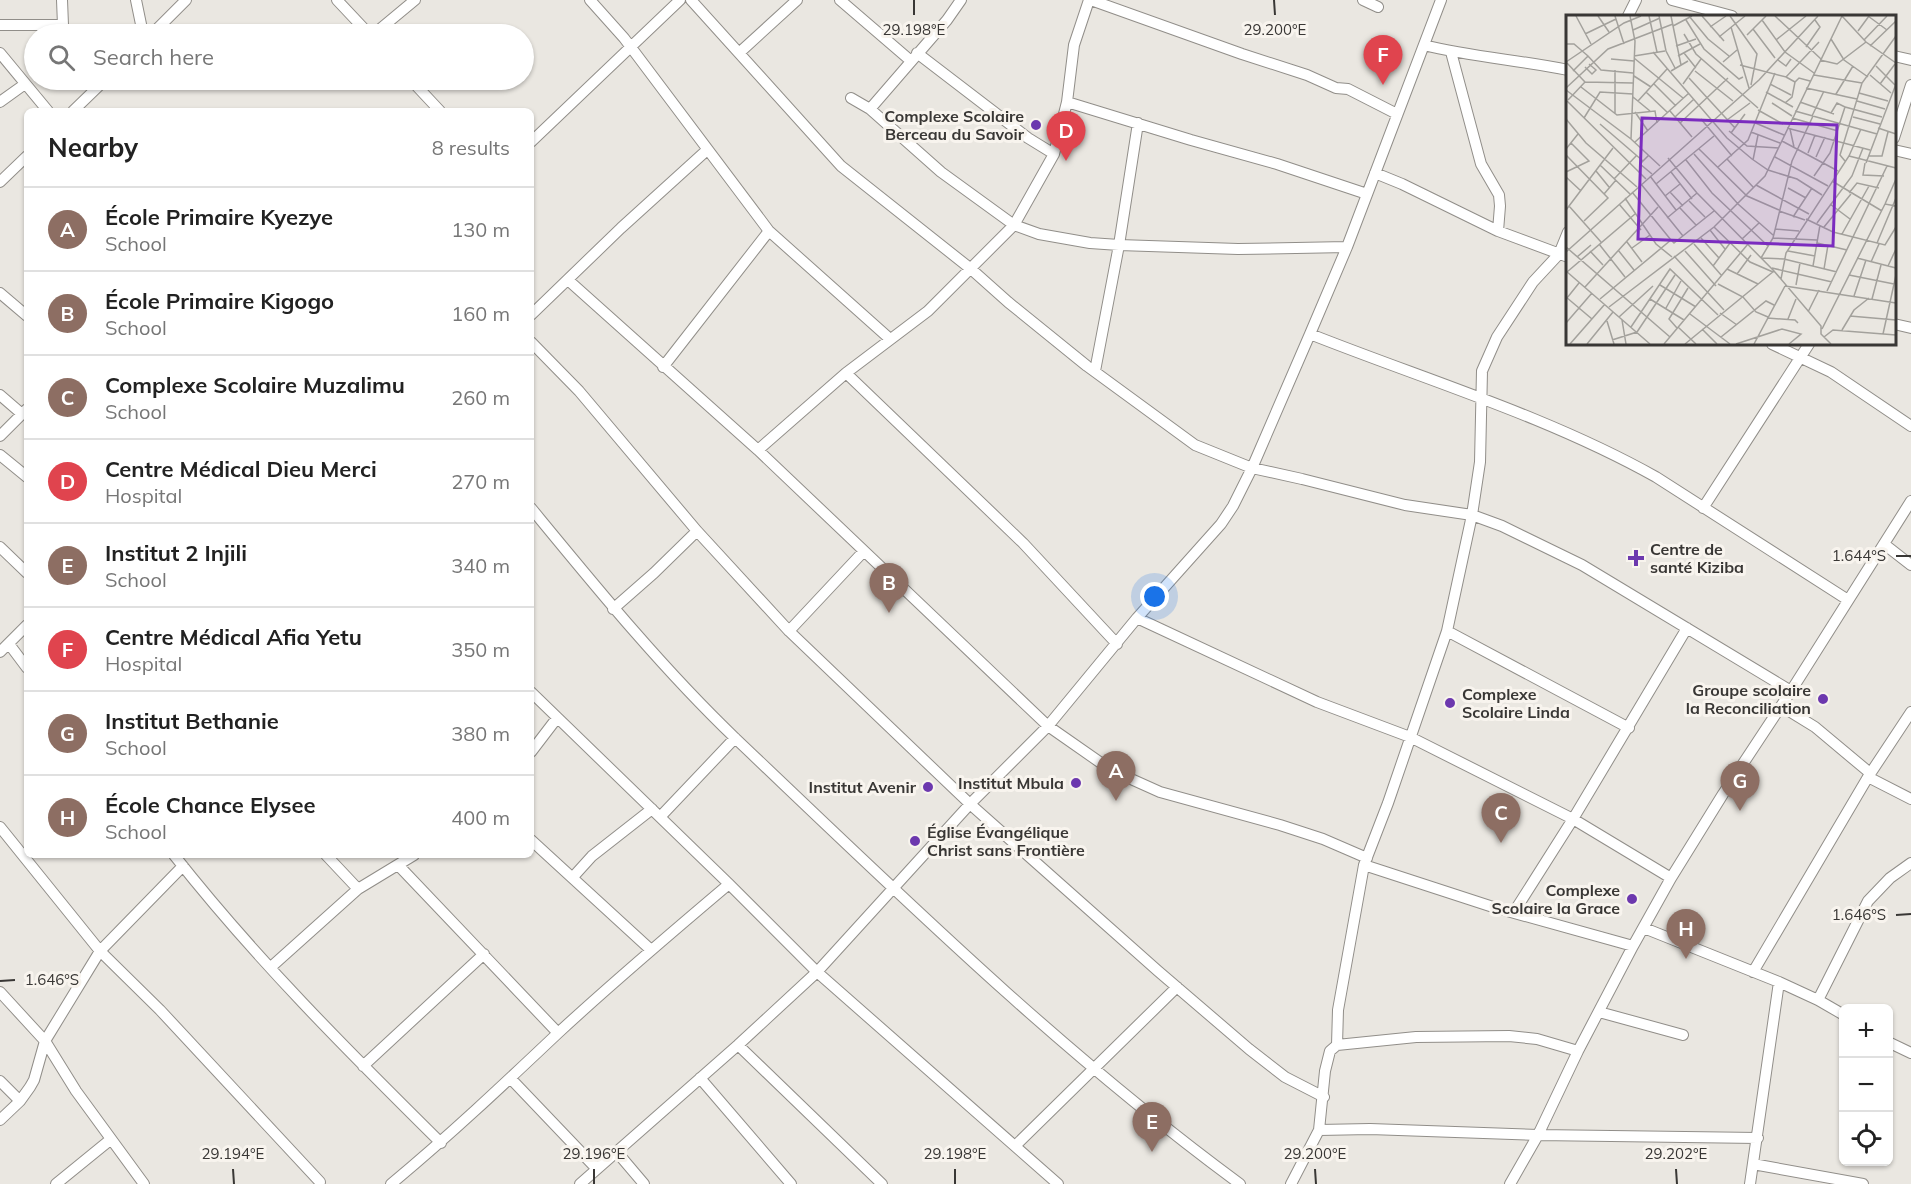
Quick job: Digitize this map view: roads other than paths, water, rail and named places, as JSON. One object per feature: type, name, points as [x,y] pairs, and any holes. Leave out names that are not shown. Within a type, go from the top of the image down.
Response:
[{"type":"street","points":[[62,0],[63,24]]},
{"type":"street","points":[[136,0],[141,24]]},
{"type":"street","points":[[162,24],[186,0]]},
{"type":"street","points":[[337,0],[360,24]]},
{"type":"street","points":[[386,24],[415,0]]},
{"type":"street","points":[[590,0],[631,47],[769,231],[890,339]]},
{"type":"street","points":[[534,139],[680,0]]},
{"type":"street","points":[[691,0],[841,166],[971,268],[1008,302],[1095,371],[1195,445],[1252,468],[1405,505],[1472,515],[1528,537],[1582,564],[1791,691]]},
{"type":"street","points":[[739,53],[796,0]]},
{"type":"street","points":[[840,0],[914,57],[1054,154]]},
{"type":"street","points":[[870,109],[947,20],[961,0]]},
{"type":"street","points":[[758,450],[846,373],[928,311],[1014,225],[1054,154],[1067,102],[1074,45],[1090,0],[1307,75],[1336,88],[1348,89],[1397,114]]},
{"type":"street","points":[[1363,0],[1378,7]]},
{"type":"street","points":[[580,1184],[817,972],[970,804],[1048,726],[1137,618],[1221,524],[1252,468],[1347,247],[1441,0]]},
{"type":"street","points":[[1628,15],[1636,0]]},
{"type":"street","points":[[1672,0],[1728,15]]},
{"type":"street","points":[[0,25],[24,25]]},
{"type":"street","points":[[1424,45],[1450,52],[1536,63],[1566,70]]},
{"type":"street","points":[[1450,52],[1481,164],[1499,195],[1497,231]]},
{"type":"street","points":[[0,53],[24,83]]},
{"type":"street","points":[[1896,56],[1911,60]]},
{"type":"street","points":[[0,102],[24,85]]},
{"type":"street","points":[[1896,132],[1911,85]]},
{"type":"street","points":[[30,90],[45,108]]},
{"type":"street","points":[[76,108],[95,90]]},
{"type":"street","points":[[420,90],[437,108]]},
{"type":"street","points":[[851,98],[870,109],[941,172],[1014,225],[1039,234],[1090,243],[1119,245],[1238,249],[1347,247]]},
{"type":"street","points":[[1067,102],[1277,164],[1367,194]]},
{"type":"street","points":[[1095,371],[1119,245],[1138,123]]},
{"type":"street","points":[[534,312],[621,228],[707,150]]},
{"type":"street","points":[[1896,150],[1911,154]]},
{"type":"street","points":[[0,182],[24,159]]},
{"type":"street","points":[[1337,1045],[1338,1010],[1366,861],[1447,631],[1472,515],[1480,462],[1482,371],[1497,337],[1533,282],[1564,256],[1497,231],[1375,173]]},
{"type":"street","points":[[663,367],[769,231]]},
{"type":"street","points":[[568,280],[758,450],[1048,726],[1111,770],[1160,792],[1312,836],[1366,861],[1514,912],[1633,946]]},
{"type":"street","points":[[0,292],[24,313]]},
{"type":"street","points":[[1896,324],[1911,328]]},
{"type":"street","points":[[1310,334],[1481,398],[1628,461],[1848,600]]},
{"type":"street","points":[[534,345],[579,391],[697,531],[789,631],[970,804],[1177,987],[1285,1077],[1324,1097]]},
{"type":"street","points":[[1774,345],[1831,372],[1911,426]]},
{"type":"street","points":[[1703,508],[1808,345]]},
{"type":"street","points":[[846,373],[1023,543],[1117,644]]},
{"type":"street","points":[[0,395],[24,410]]},
{"type":"street","points":[[0,436],[24,412]]},
{"type":"street","points":[[0,455],[24,475]]},
{"type":"street","points":[[1510,1184],[1538,1135],[1578,1051],[1633,946],[1671,879],[1911,501]]},
{"type":"street","points":[[534,512],[613,609],[707,712],[999,986],[1174,1135],[1240,1184]]},
{"type":"street","points":[[613,609],[697,531]]},
{"type":"street","points":[[1884,544],[1911,565]]},
{"type":"street","points":[[0,548],[24,570]]},
{"type":"street","points":[[789,631],[864,551]]},
{"type":"street","points":[[1137,618],[1317,702],[1410,737],[1573,819],[1671,879]]},
{"type":"street","points":[[1514,912],[1629,728],[1688,627]]},
{"type":"street","points":[[0,652],[24,628]]},
{"type":"street","points":[[1447,631],[1629,728]]},
{"type":"street","points":[[9,644],[24,664]]},
{"type":"street","points":[[534,695],[817,972],[1058,1184]]},
{"type":"street","points":[[1781,706],[1815,727],[1869,775],[1911,799]]},
{"type":"street","points":[[1753,972],[1869,775],[1911,712]]},
{"type":"street","points":[[534,748],[556,718]]},
{"type":"street","points":[[573,876],[592,856],[656,813],[735,738]]},
{"type":"street","points":[[0,826],[24,856]]},
{"type":"street","points":[[534,843],[651,950]]},
{"type":"street","points":[[26,858],[100,951],[160,1010],[320,1183]]},
{"type":"street","points":[[176,858],[271,967],[363,1066],[441,1143]]},
{"type":"street","points":[[329,858],[358,889]]},
{"type":"street","points":[[271,967],[358,889],[410,858]]},
{"type":"street","points":[[1818,1000],[1868,901],[1890,878],[1911,863]]},
{"type":"street","points":[[0,1120],[20,1101],[34,1080],[45,1041],[100,951],[183,866]]},
{"type":"street","points":[[399,866],[558,1033]]},
{"type":"street","points":[[392,1184],[441,1143],[558,1033],[651,950],[729,884]]},
{"type":"street","points":[[1644,928],[1779,982],[1839,1012]]},
{"type":"street","points":[[363,1066],[484,954]]},
{"type":"street","points":[[1749,1184],[1758,1138],[1779,982]]},
{"type":"street","points":[[1015,1146],[1177,987]]},
{"type":"street","points":[[0,992],[45,1041],[110,1140],[144,1184]]},
{"type":"street","points":[[1599,1012],[1683,1035]]},
{"type":"street","points":[[1291,1184],[1319,1130],[1330,1051],[1337,1045],[1416,1037],[1509,1036],[1538,1040],[1578,1051]]},
{"type":"street","points":[[1893,1044],[1911,1053]]},
{"type":"street","points":[[738,1045],[882,1184]]},
{"type":"street","points":[[511,1078],[596,1168]]},
{"type":"street","points":[[700,1078],[791,1184]]},
{"type":"street","points":[[0,1081],[20,1101]]},
{"type":"street","points":[[1319,1130],[1758,1138]]},
{"type":"street","points":[[56,1184],[110,1140]]},
{"type":"street","points":[[616,1151],[644,1184]]},
{"type":"street","points":[[1753,1164],[1863,1184]]},
{"type":"place","name":"Centre Médical Afia Yetu","points":[[1383,85]]},
{"type":"place","name":"Complexe Scolaire Berceau du Savoir","points":[[1036,125]]},
{"type":"place","name":"Centre Médical Dieu Merci","points":[[1066,161]]},
{"type":"place","name":"Centre de santé Kiziba","points":[[1636,558]]},
{"type":"place","name":"École Primaire Kigogo","points":[[889,613]]},
{"type":"place","name":"Groupe scolaire la Reconciliation","points":[[1823,699]]},
{"type":"place","name":"Complexe Scolaire Linda","points":[[1450,703]]},
{"type":"place","name":"Institut Mbula","points":[[1076,783]]},
{"type":"place","name":"Institut Avenir","points":[[928,787]]},
{"type":"place","name":"École Primaire Kyezye","points":[[1116,801]]},
{"type":"place","name":"Institut Bethanie","points":[[1740,811]]},
{"type":"place","name":"Église Évangélique Christ sans Frontière","points":[[915,841]]},
{"type":"place","name":"Complexe Scolaire Muzalimu","points":[[1501,843]]},
{"type":"place","name":"Complexe Scolaire la Grace","points":[[1632,899]]},
{"type":"place","name":"École Chance Elysee","points":[[1686,959]]},
{"type":"place","name":"Institut 2 Injili","points":[[1152,1152]]}]
